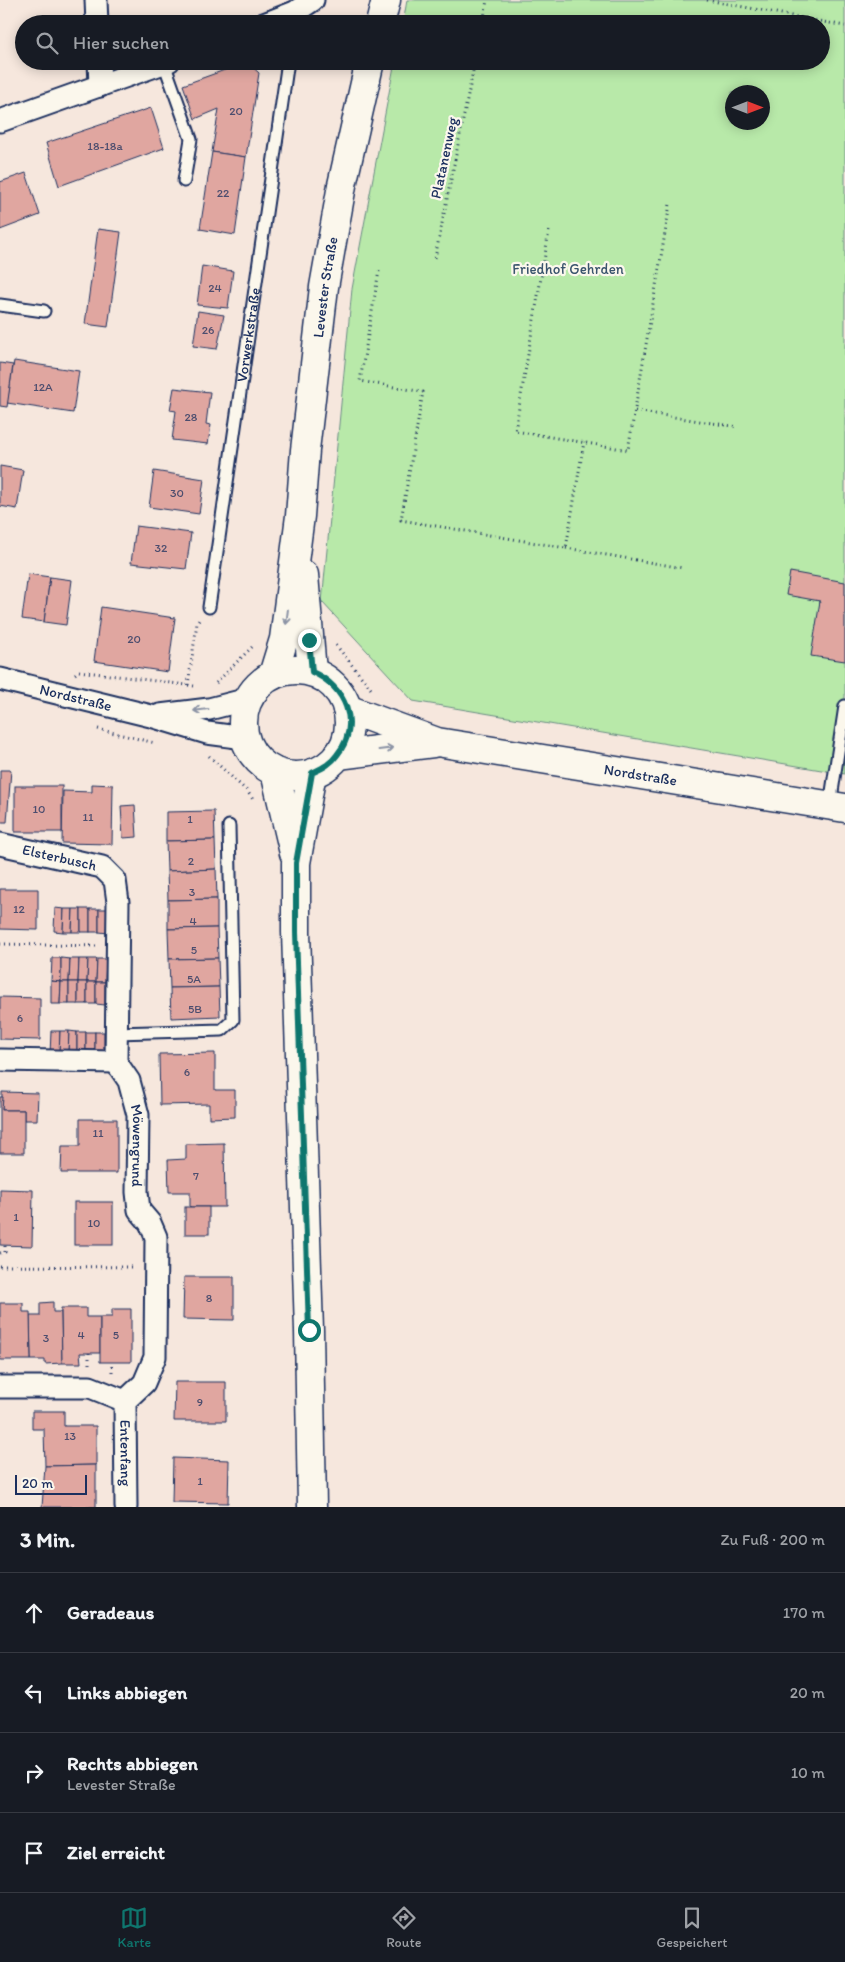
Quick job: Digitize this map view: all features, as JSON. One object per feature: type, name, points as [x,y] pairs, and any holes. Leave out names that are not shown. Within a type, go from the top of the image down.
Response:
[{"type":"street","points":[[96,0],[97,15]]},
{"type":"street","points":[[297,15],[313,0]]},
{"type":"street","points":[[382,15],[386,0]]},
{"type":"street","points":[[99,70],[100,86]]},
{"type":"street","points":[[0,121],[144,70]]},
{"type":"street","name":"Levester Straße","points":[[312,672],[296,639],[300,516],[305,450],[324,287],[342,185],[368,70]]},
{"type":"street","name":"Levester Straße","points":[[273,675],[296,639]]},
{"type":"street","points":[[297,670],[312,672],[329,681],[340,694],[347,709],[349,725],[346,741],[338,755],[326,766],[312,773],[296,776],[275,772],[254,756],[245,738],[243,725],[244,711],[248,699],[263,681],[273,675],[297,670]]},
{"type":"street","name":"Nordstraße","points":[[0,679],[151,716],[207,733],[245,738]]},
{"type":"street","name":"Nordstraße","points":[[151,716],[209,699],[248,699]]},
{"type":"street","name":"Nordstraße","points":[[347,709],[437,742],[837,807]]},
{"type":"street","name":"Nordstraße","points":[[338,755],[437,742]]},
{"type":"street","points":[[275,772],[296,863]]},
{"type":"street","points":[[312,773],[296,863],[296,932],[309,1330],[312,1507]]},
{"type":"street","name":"Elsterbusch","points":[[0,844],[102,867],[115,880],[118,902],[117,946]]},
{"type":"street","points":[[0,1060],[116,1062],[117,946]]},
{"type":"street","name":"Möwengrund","points":[[116,1062],[129,1081],[138,1115],[137,1192],[139,1210],[150,1223],[156,1237],[155,1357],[144,1383],[125,1401]]},
{"type":"street","points":[[0,1387],[90,1387],[125,1401]]},
{"type":"street","name":"Entenfang","points":[[125,1401],[126,1507]]},
{"type":"lane","points":[[169,70],[191,139],[184,181]]},
{"type":"lane","name":"Vorwerkstraße","points":[[209,608],[287,70]]},
{"type":"lane","points":[[0,305],[44,311]]},
{"type":"lane","points":[[837,807],[845,706]]},
{"type":"lane","points":[[116,1032],[222,1030],[233,1020],[229,826]]},
{"type":"path","points":[[485,15],[488,0]]},
{"type":"path","points":[[707,0],[787,15]]},
{"type":"path","points":[[830,23],[845,26]]},
{"type":"path","name":"Platanenweg","points":[[435,258],[473,70]]},
{"type":"path","points":[[549,232],[515,431],[628,450],[670,204]]},
{"type":"path","points":[[379,271],[360,381],[423,392],[401,520],[683,568]]},
{"type":"path","points":[[635,411],[738,427]]},
{"type":"path","points":[[566,548],[584,442]]},
{"type":"path","points":[[188,685],[197,622],[209,608]]},
{"type":"path","points":[[46,691],[79,671],[188,685],[209,699],[262,638],[326,640],[337,646],[375,694]]},
{"type":"path","points":[[207,733],[209,755],[247,791],[256,805]]},
{"type":"path","points":[[0,944],[117,946]]},
{"type":"path","points":[[0,1253],[5,1252],[5,1245]]},
{"type":"path","points":[[0,1266],[156,1267]]},
{"type":"green space","name":"Friedhof Gehrden","points":[[407,0],[845,0],[845,774],[413,701],[322,602],[352,289],[393,70],[830,70],[830,15],[404,15]]},
{"type":"building","points":[[225,70],[256,70],[259,73],[246,157],[212,152],[219,109],[195,119],[183,85]]},
{"type":"building","points":[[151,108],[164,148],[59,186],[46,143]]},
{"type":"building","points":[[212,152],[246,157],[235,235],[200,229]]},
{"type":"building","points":[[26,173],[40,215],[0,230],[0,182]]},
{"type":"building","points":[[98,229],[121,232],[108,327],[85,324]]},
{"type":"building","points":[[202,266],[233,271],[228,308],[197,305]]},
{"type":"building","points":[[198,311],[224,315],[217,349],[193,346]]},
{"type":"building","points":[[14,361],[79,371],[73,413],[7,403]]},
{"type":"building","points":[[0,363],[13,365],[7,407],[0,406]]},
{"type":"building","points":[[174,388],[210,392],[206,424],[211,425],[208,444],[172,440],[176,411],[170,410]]},
{"type":"building","points":[[0,466],[23,470],[17,509],[0,506]]},
{"type":"building","points":[[154,471],[204,479],[199,514],[149,507]]},
{"type":"building","points":[[136,526],[191,533],[186,569],[131,563]]},
{"type":"building","points":[[790,572],[845,582],[845,661],[811,656],[820,601],[786,595]]},
{"type":"building","points":[[28,574],[50,577],[44,622],[22,619]]},
{"type":"building","points":[[50,577],[72,580],[66,625],[44,622]]},
{"type":"building","points":[[101,607],[175,618],[168,672],[94,661]]},
{"type":"building","points":[[0,770],[11,770],[7,822],[0,822]]},
{"type":"building","points":[[92,784],[113,785],[112,844],[62,843],[63,791],[92,792]]},
{"type":"building","points":[[15,786],[62,786],[62,832],[15,832]]},
{"type":"building","points":[[135,805],[137,837],[123,838],[121,806]]},
{"type":"building","points":[[214,811],[215,840],[166,841],[166,812]]},
{"type":"building","points":[[215,840],[216,869],[167,871],[166,841]]},
{"type":"building","points":[[216,869],[217,899],[168,900],[167,871]]},
{"type":"building","points":[[0,889],[38,889],[38,930],[0,929]]},
{"type":"building","points":[[217,899],[217,928],[168,929],[168,900]]},
{"type":"building","points":[[55,908],[64,909],[63,932],[54,931]]},
{"type":"building","points":[[64,909],[73,909],[72,932],[63,932]]},
{"type":"building","points":[[73,909],[81,909],[81,932],[72,932]]},
{"type":"building","points":[[81,909],[90,909],[90,932],[81,932]]},
{"type":"building","points":[[90,909],[99,909],[99,932],[90,932]]},
{"type":"building","points":[[99,909],[108,909],[108,933],[99,932]]},
{"type":"building","points":[[217,928],[218,958],[169,959],[168,929]]},
{"type":"building","points":[[52,958],[61,958],[61,982],[51,981]]},
{"type":"building","points":[[61,958],[70,959],[69,982],[61,982]]},
{"type":"building","points":[[218,958],[219,987],[170,988],[169,959]]},
{"type":"building","points":[[70,959],[79,959],[78,982],[69,982]]},
{"type":"building","points":[[79,959],[88,959],[87,982],[78,982]]},
{"type":"building","points":[[88,959],[97,959],[96,982],[87,982]]},
{"type":"building","points":[[97,959],[106,959],[105,982],[96,982]]},
{"type":"building","points":[[51,981],[61,982],[60,1004],[51,1004]]},
{"type":"building","points":[[61,982],[69,982],[69,1004],[60,1004]]},
{"type":"building","points":[[69,982],[78,982],[78,1004],[69,1004]]},
{"type":"building","points":[[78,982],[87,982],[87,1004],[78,1004]]},
{"type":"building","points":[[87,982],[96,982],[96,1004],[87,1004]]},
{"type":"building","points":[[96,982],[105,982],[105,1005],[96,1004]]},
{"type":"building","points":[[219,987],[220,1016],[171,1018],[170,988]]},
{"type":"building","points":[[0,997],[40,998],[40,1040],[0,1039]]},
{"type":"building","points":[[51,1031],[60,1031],[59,1055],[50,1055]]},
{"type":"building","points":[[60,1031],[69,1031],[68,1055],[59,1055]]},
{"type":"building","points":[[69,1031],[77,1032],[77,1056],[68,1055]]},
{"type":"building","points":[[77,1032],[86,1032],[86,1056],[77,1056]]},
{"type":"building","points":[[86,1032],[95,1032],[95,1056],[86,1056]]},
{"type":"building","points":[[95,1032],[104,1032],[104,1056],[95,1056]]},
{"type":"building","points":[[215,1053],[215,1090],[235,1090],[235,1117],[209,1118],[209,1104],[160,1105],[159,1054]]},
{"type":"building","points":[[2,1092],[38,1093],[37,1120],[24,1120],[24,1110],[2,1110]]},
{"type":"building","points":[[0,1097],[3,1097],[2,1110],[24,1110],[24,1153],[0,1153]]},
{"type":"building","points":[[80,1119],[117,1119],[117,1173],[61,1173],[62,1146],[80,1146]]},
{"type":"building","points":[[224,1143],[225,1207],[190,1207],[190,1192],[169,1192],[168,1160],[186,1159],[186,1144]]},
{"type":"building","points":[[0,1189],[33,1190],[32,1246],[0,1245]]},
{"type":"building","points":[[74,1202],[113,1202],[113,1245],[74,1245]]},
{"type":"building","points":[[185,1207],[209,1207],[209,1234],[185,1234]]},
{"type":"building","points":[[184,1277],[234,1277],[234,1320],[183,1319]]},
{"type":"building","points":[[53,1302],[53,1312],[61,1312],[62,1363],[45,1364],[45,1360],[31,1360],[30,1316],[40,1316],[40,1303]]},
{"type":"building","points":[[0,1303],[23,1303],[23,1312],[30,1312],[31,1360],[0,1360]]},
{"type":"building","points":[[61,1308],[86,1308],[86,1317],[100,1317],[100,1353],[80,1353],[81,1363],[62,1363]]},
{"type":"building","points":[[112,1309],[131,1309],[131,1362],[100,1362],[100,1317],[112,1317]]},
{"type":"building","points":[[175,1382],[226,1382],[226,1421],[174,1421]]},
{"type":"building","points":[[32,1411],[64,1411],[64,1426],[96,1426],[96,1465],[45,1466],[44,1429],[32,1429]]},
{"type":"building","points":[[173,1458],[229,1460],[228,1503],[172,1502]]},
{"type":"building","points":[[96,1465],[96,1507],[42,1507],[45,1466]]},
{"type":"route","points":[[309,640],[312,672],[329,681],[340,694],[347,709],[349,725],[346,741],[338,755],[326,766],[312,773],[296,863],[296,932],[309,1330]]}]
